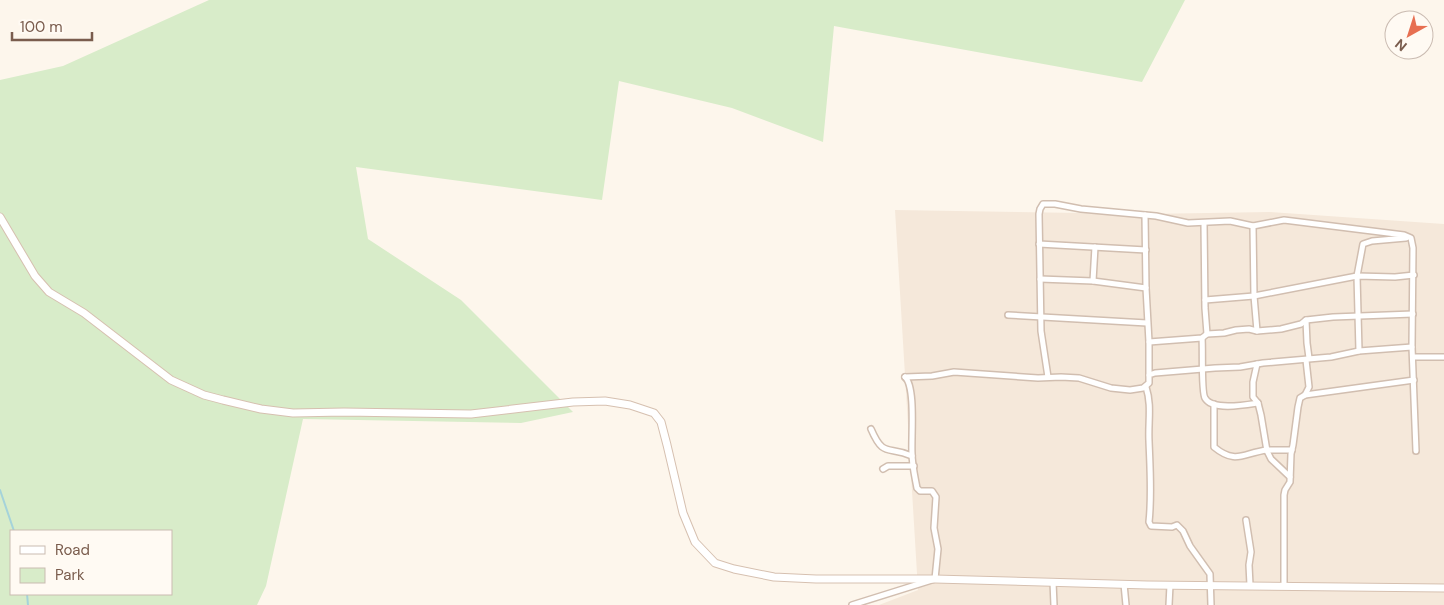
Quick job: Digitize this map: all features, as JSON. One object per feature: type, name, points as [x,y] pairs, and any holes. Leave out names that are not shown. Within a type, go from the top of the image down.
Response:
[{"type":"main road","points":[[0,217],[35,276],[49,292],[84,313],[171,380],[204,394],[240,405],[293,413],[471,414],[573,402],[605,401],[630,405],[654,413],[660,422],[683,513],[695,542],[715,563],[751,574],[816,579],[935,579],[1170,585],[1444,588]]},
{"type":"street","points":[[1048,377],[1042,344],[1041,316],[1040,209],[1043,204],[1145,215],[1188,223],[1230,221],[1253,226],[1284,220],[1391,233],[1411,238]]},
{"type":"street","points":[[852,605],[935,579],[938,549],[934,528],[936,495],[929,490],[920,491],[918,489],[912,456],[912,408],[908,381],[905,377],[932,376],[954,372],[1079,378],[1119,389],[1139,390],[1146,387],[1149,383],[1149,342],[1145,215]]},
{"type":"street","points":[[1204,223],[1204,396],[1206,400],[1224,406],[1258,403]]},
{"type":"street","points":[[1253,226],[1254,296],[1257,331]]},
{"type":"street","points":[[1411,238],[1414,275],[1412,347],[1416,451]]},
{"type":"street","points":[[1359,351],[1357,276],[1361,248],[1365,242],[1411,238]]},
{"type":"street","points":[[1040,244],[1146,250]]},
{"type":"street","points":[[1093,281],[1095,246]]},
{"type":"street","points":[[1205,300],[1254,296],[1357,276],[1394,277],[1414,275]]},
{"type":"street","points":[[1040,278],[1093,281],[1146,288]]},
{"type":"street","points":[[1149,342],[1249,329],[1257,331],[1282,329],[1301,324],[1306,320],[1358,315],[1413,314]]},
{"type":"street","points":[[1008,315],[1147,323]]},
{"type":"street","points":[[1305,395],[1308,387],[1306,320]]},
{"type":"street","points":[[1149,375],[1204,369],[1240,368],[1257,364],[1331,357],[1359,351],[1412,347]]},
{"type":"street","points":[[1413,356],[1444,357]]},
{"type":"street","points":[[1257,364],[1253,382],[1253,397],[1258,403],[1267,450],[1271,459],[1290,477]]},
{"type":"street","points":[[1284,586],[1284,495],[1290,482],[1292,450],[1300,398],[1305,395],[1414,380]]},
{"type":"street","points":[[1146,387],[1150,398],[1148,438],[1151,505],[1149,522],[1152,526],[1172,527],[1176,525],[1182,531],[1203,567],[1210,574],[1211,605]]},
{"type":"street","points":[[1214,404],[1214,447],[1224,456],[1235,457],[1267,450],[1292,450]]},
{"type":"street","points":[[871,429],[876,441],[882,448],[904,452],[912,456]]},
{"type":"street","points":[[883,469],[888,466],[914,466]]},
{"type":"street","points":[[1246,520],[1250,552],[1250,585]]},
{"type":"street","points":[[1053,582],[1054,605]]},
{"type":"street","points":[[1124,584],[1126,605]]},
{"type":"street","points":[[1169,605],[1170,585]]},
{"type":"shaded area","points":[[895,210],[1145,214],[1270,212],[1444,224],[1444,605],[879,605],[918,590]]},
{"type":"green space","points":[[209,0],[1185,0],[1142,82],[834,26],[823,142],[732,108],[619,81],[602,200],[356,167],[368,239],[461,300],[573,412],[521,423],[303,419],[266,586],[257,605],[0,605],[0,80],[63,66]]},
{"type":"waterway","points":[[0,490],[14,530]]},
{"type":"waterway","points":[[27,595],[28,605]]}]
